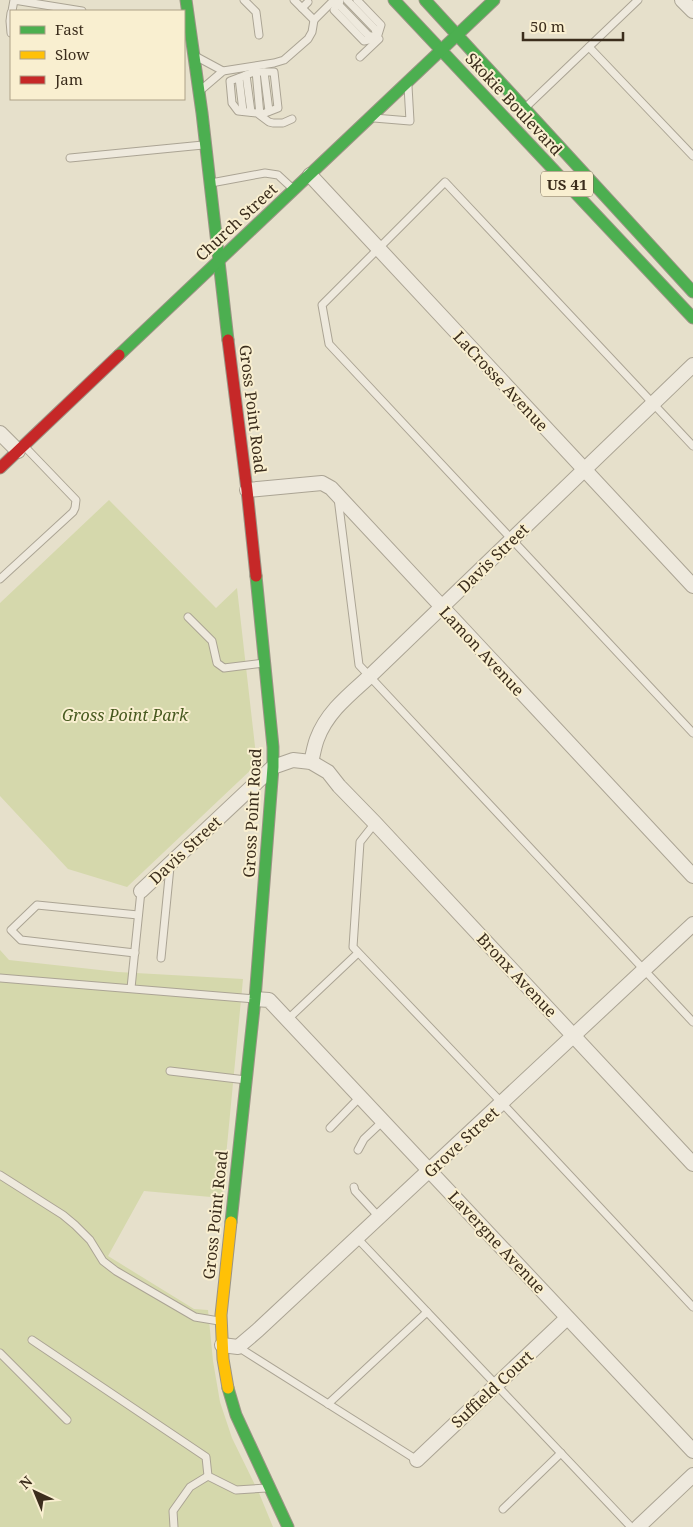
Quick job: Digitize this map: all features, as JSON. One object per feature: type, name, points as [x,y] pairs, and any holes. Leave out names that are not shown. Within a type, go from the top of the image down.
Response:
[{"type":"main road","name":"Gross Point Road","points":[[186,0],[186,28],[193,53],[206,144],[218,262],[247,490],[273,747],[255,999],[221,1321],[222,1345],[229,1391],[236,1415],[288,1527]]},
{"type":"main road","name":"Skokie Boulevard","points":[[394,0],[693,318]]},
{"type":"main road","name":"Skokie Boulevard","points":[[425,0],[693,292]]},
{"type":"main road","name":"Church Street","points":[[0,468],[494,0]]},
{"type":"street","points":[[682,0],[693,11]]},
{"type":"street","name":"LaCrosse Avenue","points":[[310,175],[693,586]]},
{"type":"street","name":"Davis Street","points":[[311,762],[316,740],[336,707],[693,366]]},
{"type":"street","points":[[0,432],[20,448]]},
{"type":"street","name":"Lamon Avenue","points":[[247,490],[322,483],[331,488],[693,876]]},
{"type":"street","points":[[273,767],[293,760],[311,762]]},
{"type":"street","name":"Bronx Avenue","points":[[311,762],[328,772],[693,1164]]},
{"type":"street","name":"Davis Street","points":[[141,890],[273,767]]},
{"type":"street","name":"Bronx Avenue","points":[[273,767],[309,771],[339,786]]},
{"type":"street","name":"Grove Street","points":[[238,1347],[693,924]]},
{"type":"street","name":"Lavergne Avenue","points":[[255,999],[269,1000],[693,1451]]},
{"type":"street","name":"Suffield Court","points":[[417,1460],[567,1318]]},
{"type":"street","points":[[222,1345],[238,1347]]},
{"type":"street","points":[[638,1527],[693,1475]]},
{"type":"lane","points":[[12,10],[14,0],[76,10]]},
{"type":"lane","points":[[244,0],[256,12],[259,35]]},
{"type":"lane","points":[[294,0],[314,20]]},
{"type":"lane","points":[[292,120],[273,123],[260,115],[238,111],[232,103],[230,81],[254,70],[284,60],[308,39],[312,32],[314,20],[334,0]]},
{"type":"lane","points":[[339,0],[334,10],[364,41],[378,38]]},
{"type":"lane","points":[[347,0],[375,30],[378,38]]},
{"type":"lane","points":[[357,0],[380,25],[379,39],[360,57]]},
{"type":"lane","points":[[524,108],[638,0]]},
{"type":"lane","points":[[302,8],[308,2]]},
{"type":"lane","points":[[589,47],[693,156]]},
{"type":"lane","points":[[193,53],[223,71],[254,70],[274,72],[278,108],[260,115]]},
{"type":"lane","points":[[254,70],[260,115]]},
{"type":"lane","points":[[199,93],[202,88],[223,71]]},
{"type":"lane","points":[[243,76],[243,111]]},
{"type":"lane","points":[[243,76],[251,112]]},
{"type":"lane","points":[[370,118],[410,121],[408,83]]},
{"type":"lane","points":[[70,158],[206,144]]},
{"type":"lane","points":[[210,183],[265,173],[278,175],[295,190]]},
{"type":"lane","points":[[693,446],[445,182],[322,305],[329,344],[693,733]]},
{"type":"lane","points":[[0,580],[76,508],[76,500],[20,448]]},
{"type":"lane","points":[[337,495],[359,664],[693,1022]]},
{"type":"lane","points":[[188,617],[212,641],[217,663],[224,668],[264,663]]},
{"type":"lane","points":[[375,823],[360,842],[353,947],[693,1307]]},
{"type":"lane","points":[[161,958],[170,863]]},
{"type":"lane","points":[[131,988],[141,890]]},
{"type":"lane","points":[[135,953],[21,940],[11,930],[37,905],[138,916]]},
{"type":"lane","points":[[287,1020],[358,953]]},
{"type":"lane","points":[[0,978],[255,999]]},
{"type":"lane","points":[[170,1071],[246,1080]]},
{"type":"lane","points":[[330,1128],[360,1097]]},
{"type":"lane","points":[[358,1150],[364,1139],[383,1121]]},
{"type":"lane","points":[[0,1175],[63,1215],[90,1240],[103,1260],[116,1271],[195,1317],[221,1321]]},
{"type":"lane","points":[[354,1187],[355,1191],[379,1217]]},
{"type":"lane","points":[[357,1238],[631,1527]]},
{"type":"lane","points":[[328,1404],[427,1312]]},
{"type":"lane","points":[[32,1340],[206,1457],[208,1476]]},
{"type":"lane","points":[[238,1347],[417,1460]]},
{"type":"lane","points":[[0,1353],[67,1420]]},
{"type":"lane","points":[[503,1509],[561,1453]]},
{"type":"lane","points":[[208,1476],[236,1490],[270,1488]]},
{"type":"lane","points":[[174,1527],[173,1511],[190,1487],[208,1476]]},
{"type":"green space","name":"Gross Point Park","points":[[109,500],[216,608],[237,588],[257,764],[127,887],[68,869],[0,796],[0,603]]},
{"type":"green space","points":[[0,950],[9,960],[118,972],[243,979],[222,1198],[144,1191],[108,1256],[194,1309],[208,1310],[213,1361],[220,1402],[232,1438],[259,1493],[273,1527],[0,1527]]},
{"type":"traffic: fast","points":[[186,0],[202,113],[228,340]]},
{"type":"traffic: fast","points":[[394,0],[693,318]]},
{"type":"traffic: fast","points":[[425,0],[693,292]]},
{"type":"traffic: fast","points":[[119,355],[494,0]]},
{"type":"traffic: fast","points":[[231,1222],[255,999],[273,767],[273,747],[256,576]]},
{"type":"traffic: fast","points":[[228,1388],[236,1415],[288,1527]]},
{"type":"traffic: slow","points":[[228,1388],[223,1359],[221,1315],[231,1222]]},
{"type":"traffic: jam","points":[[228,340],[256,576]]},
{"type":"traffic: jam","points":[[0,468],[119,355]]}]
